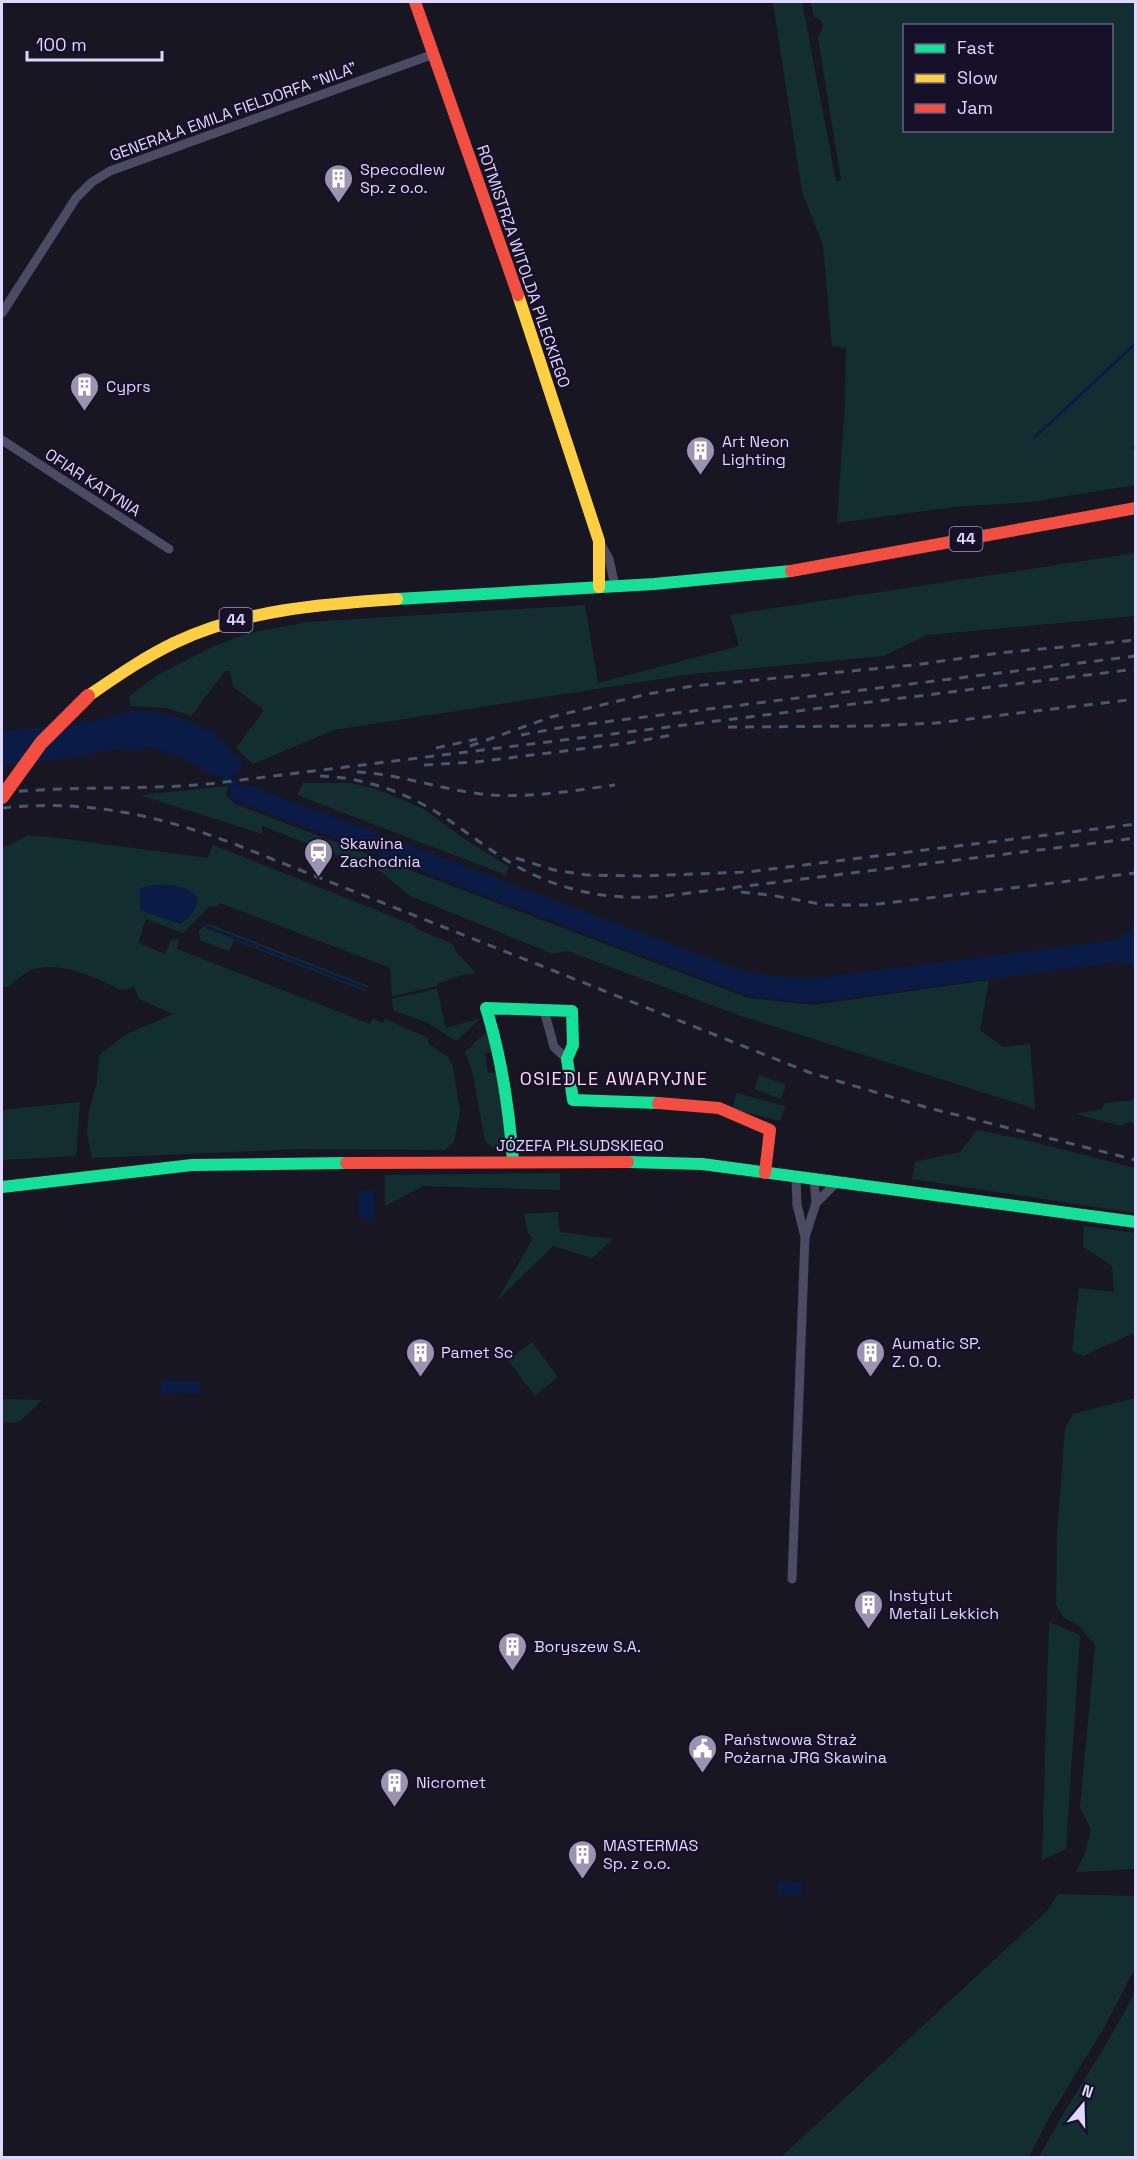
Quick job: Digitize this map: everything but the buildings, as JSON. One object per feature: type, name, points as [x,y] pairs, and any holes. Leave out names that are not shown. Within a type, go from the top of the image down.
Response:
[{"type":"main road","name":"ROTMISTRZA WITOLDA PILECKIEGO","points":[[415,2],[528,324],[599,541],[599,587]]},
{"type":"main road","name":"44","points":[[2,797],[20,768],[66,716],[88,696],[132,665],[180,640],[223,624],[264,613],[325,604],[769,574],[1136,508]]},
{"type":"main road","points":[[513,1161],[509,1114],[496,1039],[486,1008],[572,1011],[573,1045],[567,1059],[573,1100],[670,1103],[719,1108],[770,1130],[765,1173]]},
{"type":"main road","name":"JÓZEFA PIŁSUDSKIEGO","points":[[2,1187],[203,1164],[665,1161],[1136,1222]]},
{"type":"main road","name":"JÓZEFA PIŁSUDSKIEGO","points":[[2,1195],[22,1186]]},
{"type":"street","name":"GENERAŁA EMILA FIELDORFA \"NILA\"","points":[[2,313],[76,198],[92,182],[110,171],[434,54]]},
{"type":"street","name":"OFIAR KATYNIA","points":[[2,440],[169,549]]},
{"type":"street","name":"ROTMISTRZA WITOLDA PILECKIEGO","points":[[599,541],[609,559],[615,586]]},
{"type":"street","points":[[544,1010],[554,1047],[567,1059]]},
{"type":"street","points":[[796,1177],[797,1205],[805,1237]]},
{"type":"street","points":[[792,1579],[805,1237],[816,1203],[814,1179]]},
{"type":"street","points":[[816,1203],[837,1182]]},
{"type":"green space","points":[[773,2],[802,2],[836,181],[841,180],[818,38],[823,26],[821,20],[814,17],[811,2],[1135,2],[1136,443],[1132,448],[1135,451],[1135,485],[1030,502],[953,507],[837,523],[845,403],[846,348],[832,346],[823,245],[802,192]]},
{"type":"green space","points":[[1135,553],[1135,616],[928,635],[883,656],[692,674],[334,730],[253,764],[236,748],[264,710],[233,687],[230,671],[225,671],[191,716],[166,708],[130,706],[129,696],[159,674],[214,646],[249,633],[307,622],[585,605],[598,683],[739,646],[730,615]]},
{"type":"green space","points":[[303,783],[351,783],[379,790],[424,809],[460,836],[509,867],[506,875],[297,795]]},
{"type":"green space","points":[[228,786],[226,795],[235,804],[748,998],[813,1005],[989,980],[980,1030],[1003,1047],[1030,1044],[1035,1109],[741,1016],[568,951],[553,954],[410,896],[381,872],[262,826],[262,834],[140,795]]},
{"type":"green space","points":[[27,836],[51,837],[208,858],[213,845],[416,926],[415,928],[419,930],[453,944],[457,953],[476,973],[462,975],[437,984],[437,986],[392,996],[388,967],[220,903],[218,906],[209,907],[183,933],[146,919],[138,943],[165,954],[171,940],[179,939],[177,949],[370,1024],[373,1019],[383,1023],[385,1019],[429,1038],[428,1043],[448,1057],[453,1067],[460,1112],[454,1142],[445,1150],[301,1149],[92,1158],[87,1134],[89,1111],[97,1082],[99,1055],[125,1035],[173,1014],[139,999],[134,987],[121,990],[78,972],[54,967],[31,970],[8,987],[2,987],[2,848]]},
{"type":"green space","points":[[209,924],[368,986],[365,991],[234,940],[229,951],[200,940],[199,931]]},
{"type":"green space","points":[[437,989],[446,1028],[481,1018],[456,1041],[430,1024],[393,1010],[392,999]]},
{"type":"green space","points":[[488,1033],[492,1037],[494,1052],[485,1053],[488,1073],[498,1072],[508,1150],[495,1148],[485,1141],[472,1071],[465,1052]]},
{"type":"green space","points":[[759,1075],[786,1085],[781,1099],[754,1089]]},
{"type":"green space","points":[[736,1093],[785,1106],[780,1121],[733,1109]]},
{"type":"green space","points":[[1135,1100],[1135,1124],[1130,1122],[1121,1126],[1076,1114],[1102,1109],[1105,1103]]},
{"type":"green space","points":[[80,1102],[76,1156],[2,1160],[2,1110]]},
{"type":"green space","points":[[977,1130],[1135,1168],[1135,1213],[912,1179],[915,1162],[960,1152]]},
{"type":"green space","points":[[560,1173],[560,1190],[423,1186],[385,1206],[385,1175]]},
{"type":"green space","points":[[558,1212],[560,1232],[613,1239],[592,1258],[553,1246],[497,1301],[533,1238],[528,1233],[524,1214]]},
{"type":"green space","points":[[1084,1226],[1135,1233],[1136,1332],[1083,1356],[1072,1351],[1079,1288],[1114,1292],[1112,1266],[1083,1247]]},
{"type":"green space","points":[[532,1342],[558,1377],[535,1396],[508,1360]]},
{"type":"green space","points":[[1135,1398],[1135,1869],[1076,1872],[1085,1853],[1091,1830],[1080,1807],[1095,1645],[1078,1625],[1064,1618],[1056,1605],[1057,1536],[1065,1428],[1073,1414]]},
{"type":"green space","points":[[2,1399],[42,1400],[19,1422],[2,1423]]},
{"type":"green space","points":[[1049,1622],[1080,1635],[1066,1849],[1042,1860]]},
{"type":"green space","points":[[1058,1894],[1135,1896],[1135,1968],[1104,2028],[1050,2116],[1029,2157],[781,2157],[1047,1911]]},
{"type":"green space","points":[[1135,1992],[1135,2157],[1039,2157],[1112,2034]]},
{"type":"water","points":[[133,710],[174,716],[210,732],[213,728],[218,731],[215,735],[217,740],[220,739],[228,745],[227,748],[241,759],[241,770],[236,775],[213,776],[183,758],[148,746],[139,751],[111,749],[84,756],[2,766],[2,732],[93,721]]},
{"type":"water","points":[[249,785],[749,973],[791,978],[816,978],[1116,940],[1135,927],[1135,967],[1117,962],[811,1003],[749,996],[233,800],[230,794],[232,788]]},
{"type":"water","points":[[153,885],[177,886],[198,897],[187,919],[180,924],[140,910],[140,888]]},
{"type":"water","points":[[358,1191],[374,1191],[375,1218],[359,1218]]},
{"type":"water","points":[[161,1381],[200,1381],[201,1393],[161,1394]]},
{"type":"water","points":[[779,1881],[802,1883],[801,1895],[778,1894]]},
{"type":"waterway","points":[[1035,437],[1136,343]]},
{"type":"waterway","points":[[219,766],[240,796]]},
{"type":"waterway","points":[[207,927],[365,988]]},
{"type":"railway","points":[[470,746],[551,717],[693,686],[914,665],[999,653],[1136,640]]},
{"type":"railway","points":[[521,735],[564,727],[1136,656]]},
{"type":"railway","points":[[2,793],[217,783],[1136,669]]},
{"type":"railway","points":[[728,727],[936,723],[1136,699]]},
{"type":"railway","points":[[424,765],[476,762],[629,743],[677,734]]},
{"type":"railway","points":[[436,748],[477,739]]},
{"type":"railway","points":[[357,772],[373,773],[465,792],[515,796],[615,785]]},
{"type":"railway","points":[[320,776],[364,782],[407,796],[516,866],[570,888],[607,896],[665,896],[1136,838]]},
{"type":"railway","points":[[2,808],[33,806],[92,808],[150,818],[208,834],[811,1073],[925,1107],[1136,1160]]},
{"type":"railway","points":[[516,858],[554,870],[587,875],[641,876],[747,872],[1136,824]]},
{"type":"railway","points":[[741,892],[826,905],[870,905],[1136,873]]},
{"type":"traffic: fast","points":[[397,599],[654,584],[791,571]]},
{"type":"traffic: fast","points":[[513,1161],[504,1084],[486,1008],[572,1011],[573,1045],[567,1059],[573,1100],[658,1103]]},
{"type":"traffic: fast","points":[[628,1162],[702,1164],[1136,1222]]},
{"type":"traffic: fast","points":[[2,1187],[192,1165],[346,1163]]},
{"type":"traffic: slow","points":[[518,295],[599,541],[599,587]]},
{"type":"traffic: slow","points":[[88,696],[130,668],[174,643],[227,623],[311,606],[397,599]]},
{"type":"traffic: jam","points":[[415,2],[518,295]]},
{"type":"traffic: jam","points":[[791,571],[1136,508]]},
{"type":"traffic: jam","points":[[2,797],[41,743],[88,696]]},
{"type":"traffic: jam","points":[[658,1103],[719,1108],[770,1130],[765,1173]]},
{"type":"traffic: jam","points":[[346,1163],[628,1162]]},
{"type":"place","name":"Specodlew Sp. z o.o.","points":[[339,204]]},
{"type":"place","name":"Cyprs","points":[[85,412]]},
{"type":"place","name":"Art Neon Lighting","points":[[701,476]]},
{"type":"place","name":"Skawina Zachodnia","points":[[319,878]]},
{"type":"place","name":"Pamet Sc","points":[[420,1378]]},
{"type":"place","name":"Aumatic SP. Z. O. O.","points":[[871,1378]]},
{"type":"place","name":"Instytut Metali Lekkich","points":[[868,1630]]},
{"type":"place","name":"Boryszew S.A.","points":[[513,1672]]},
{"type":"place","name":"Państwowa Straż Pożarna JRG Skawina","points":[[703,1774]]},
{"type":"place","name":"Nicromet","points":[[395,1808]]},
{"type":"place","name":"MASTERMAS Sp. z o.o.","points":[[582,1880]]},
{"type":"district","name":"OSIEDLE AWARYJNE","points":[[614,1079]]}]
